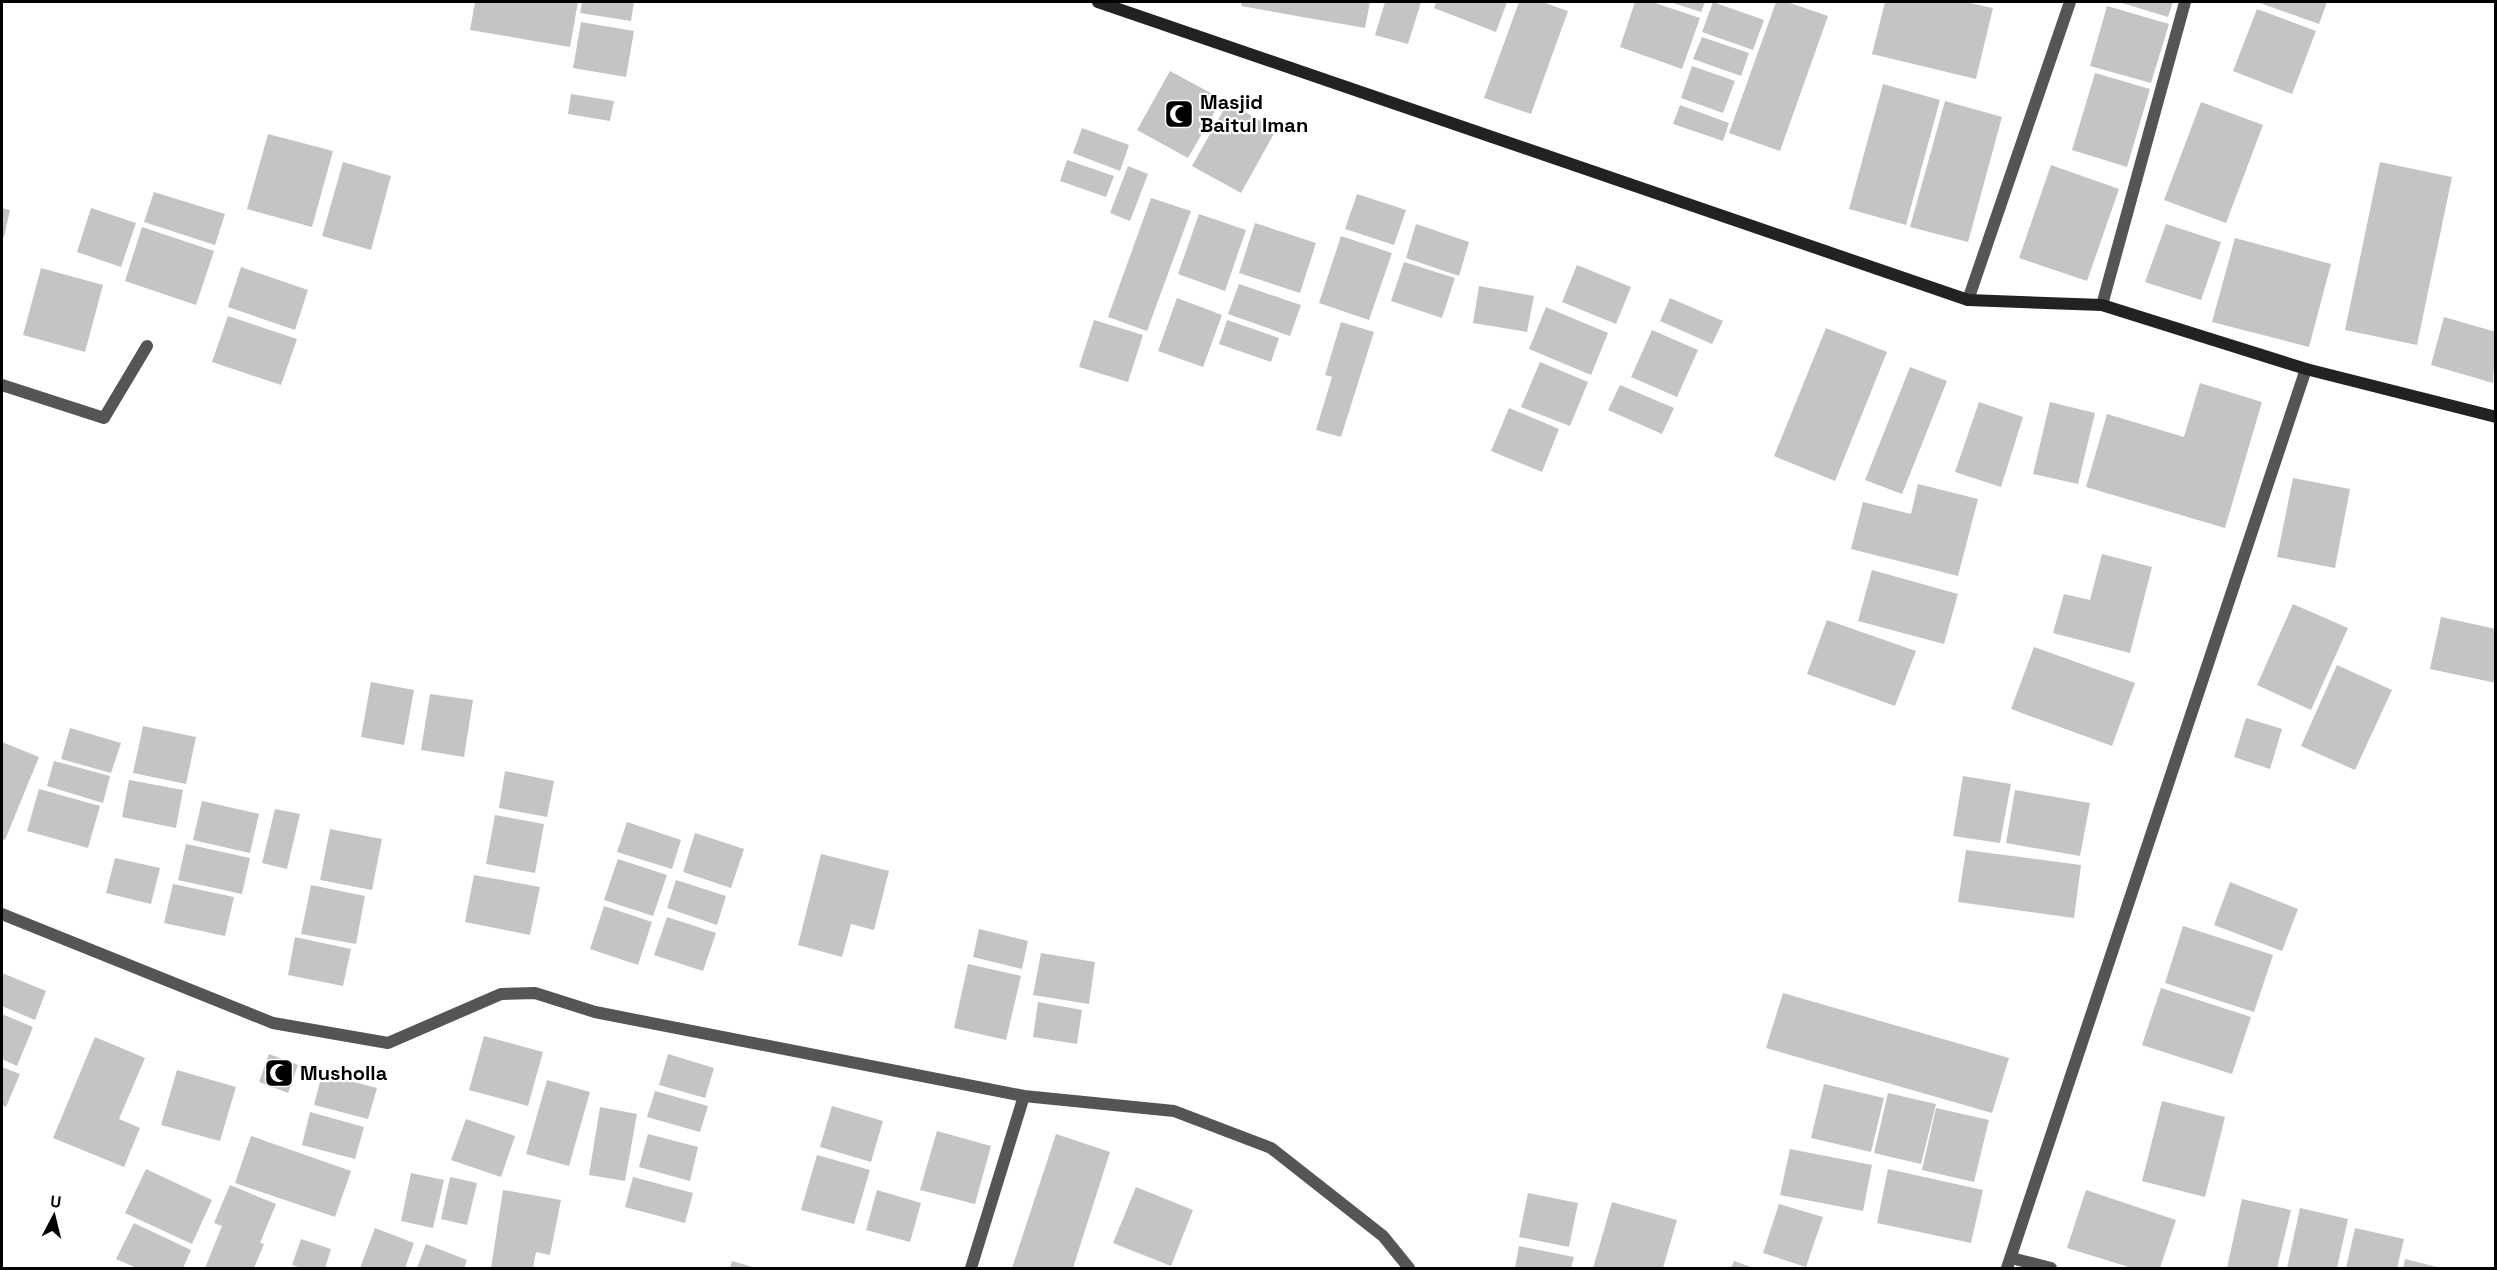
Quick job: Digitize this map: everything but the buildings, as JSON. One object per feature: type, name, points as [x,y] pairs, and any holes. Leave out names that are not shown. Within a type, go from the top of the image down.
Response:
[{"type":"main road","points":[[1098,2],[1968,300],[2102,305],[2306,369],[2496,417]]},
{"type":"street","points":[[1968,300],[2070,2]]},
{"type":"street","points":[[2102,305],[2185,2]]},
{"type":"street","points":[[2,385],[104,417],[147,346]]},
{"type":"street","points":[[2051,1269],[2009,1263],[2306,369]]},
{"type":"street","points":[[2,914],[273,1023],[388,1043],[501,994],[535,993],[595,1012],[1024,1096],[1174,1111],[1271,1148],[1383,1236],[1409,1269]]},
{"type":"street","points":[[971,1269],[1024,1096]]},
{"type":"place","name":"Masjid Baitul Iman","points":[[1179,114]]},
{"type":"place","name":"Musholla","points":[[279,1073]]}]
